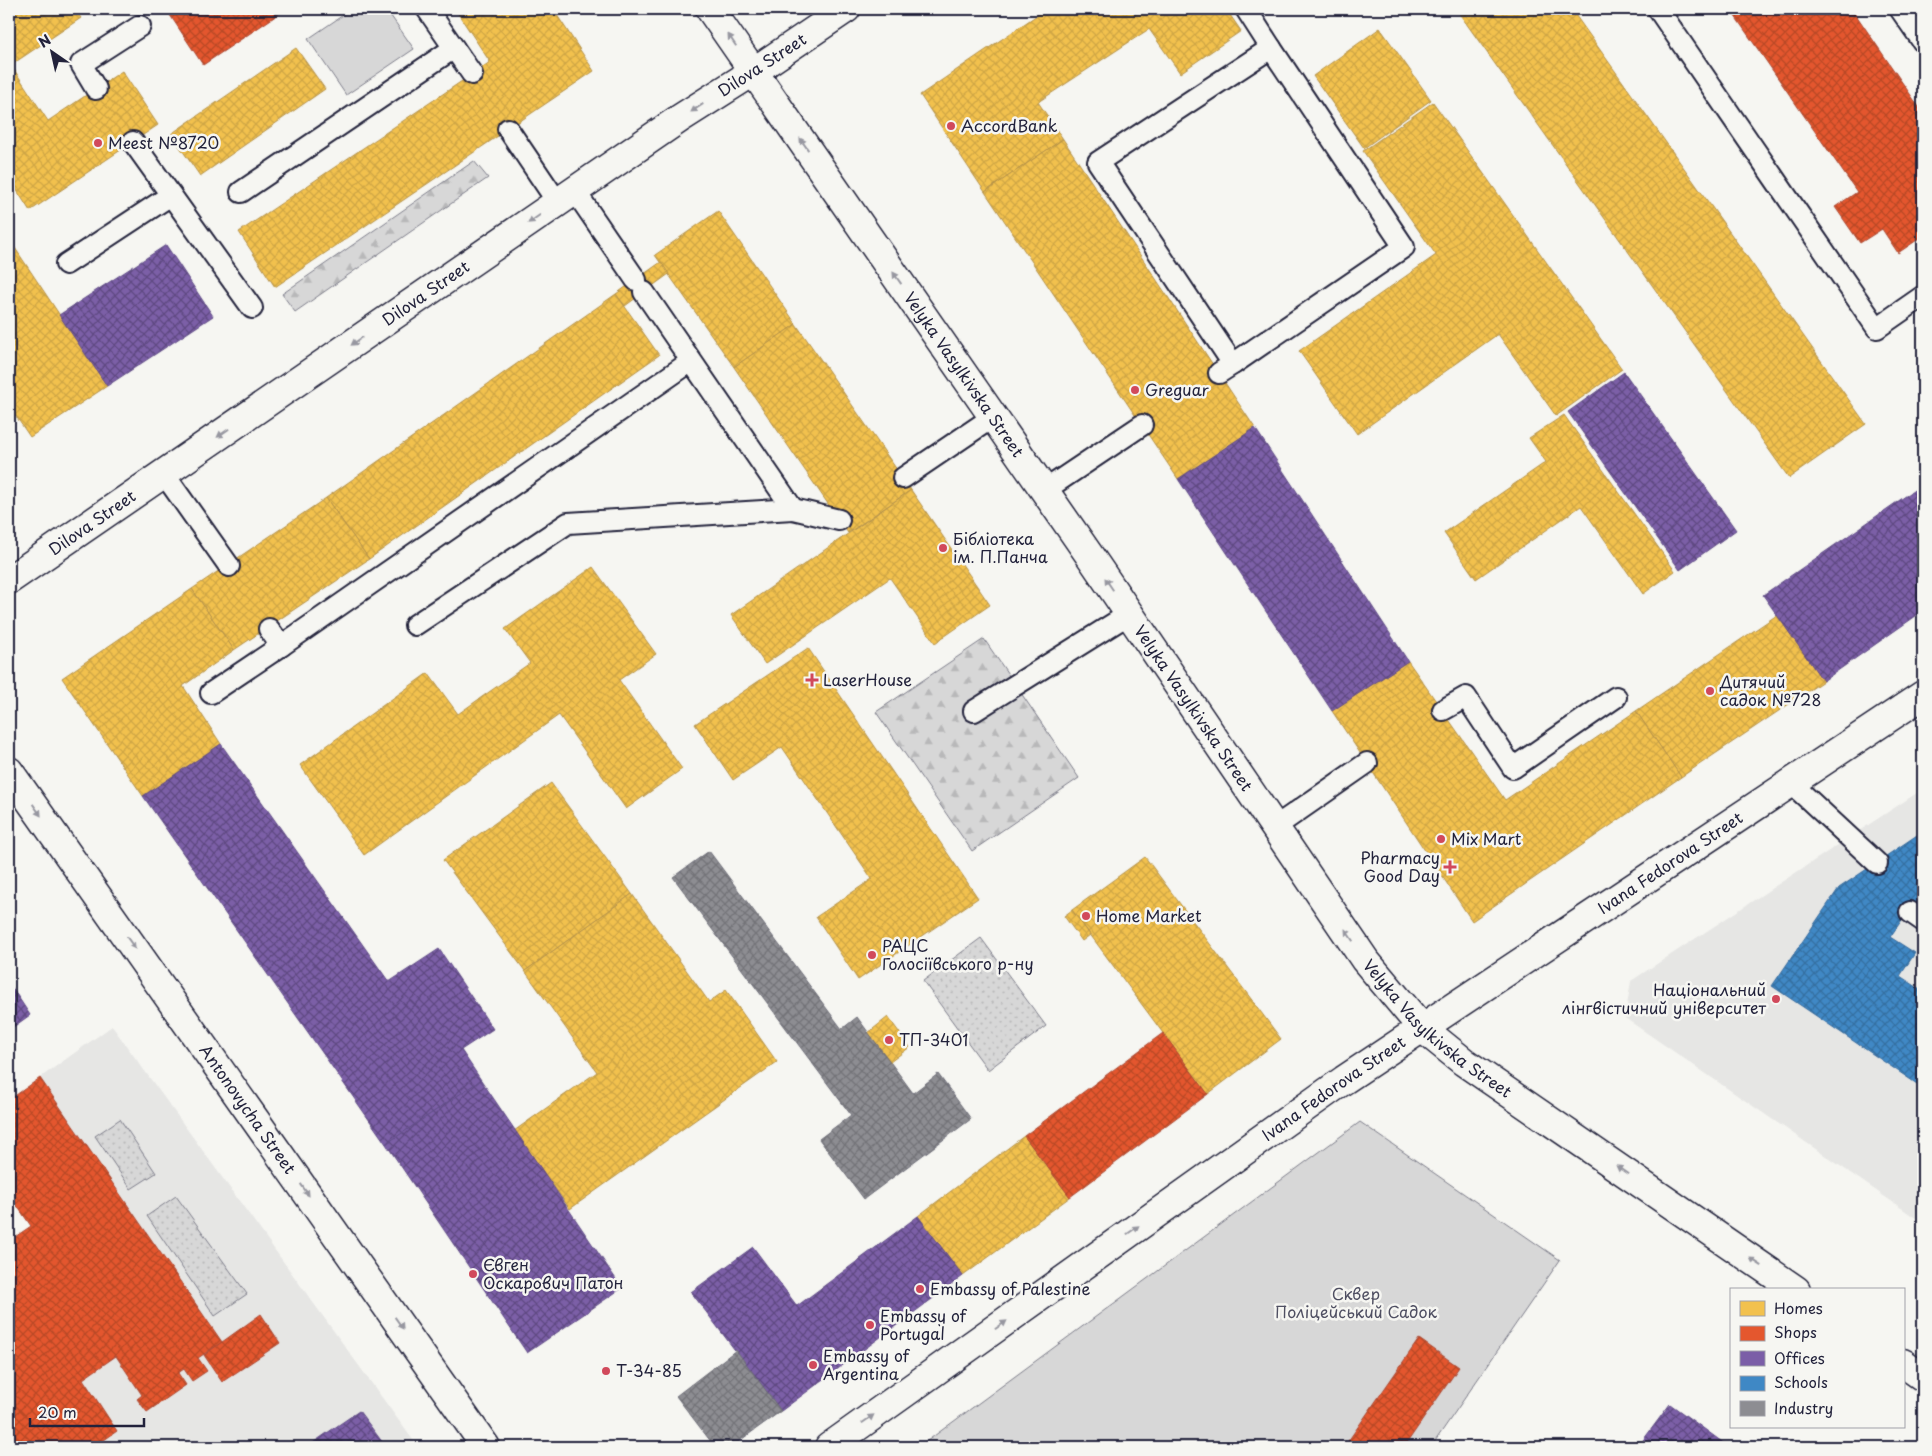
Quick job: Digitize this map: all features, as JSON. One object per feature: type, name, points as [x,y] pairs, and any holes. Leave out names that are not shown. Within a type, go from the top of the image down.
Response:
[{"type":"main road","name":"Velyka Vasylkivska Street","points":[[710,9],[1044,490],[1365,960],[1422,1028],[1464,1062],[1793,1288]]},
{"type":"main road","name":"Dilova Street","points":[[9,580],[567,197],[846,9]]},
{"type":"main road","name":"Ivana Fedorova Street","points":[[828,1447],[1336,1086],[1923,695]]},
{"type":"main road","name":"Antonovycha Street","points":[[9,771],[486,1447]]},
{"type":"main road","points":[[1904,1364],[1923,1377]]},
{"type":"lane","points":[[427,9],[472,74]]},
{"type":"lane","points":[[1246,9],[1404,247],[1226,369],[1098,162],[1271,48]]},
{"type":"lane","points":[[1658,9],[1877,328],[1923,296]]},
{"type":"lane","points":[[1900,9],[1923,42]]},
{"type":"lane","points":[[96,89],[81,64],[140,26]]},
{"type":"lane","points":[[241,192],[454,48]]},
{"type":"lane","points":[[508,128],[640,286],[690,362],[793,509]]},
{"type":"lane","points":[[134,142],[252,308]]},
{"type":"lane","points":[[66,264],[171,195]]},
{"type":"lane","points":[[211,693],[690,362]]},
{"type":"lane","points":[[903,478],[992,417]]},
{"type":"lane","points":[[1044,490],[1142,425]]},
{"type":"lane","points":[[164,474],[229,566]]},
{"type":"lane","points":[[415,625],[568,524],[793,509],[840,520]]},
{"type":"lane","points":[[974,711],[1129,614]]},
{"type":"lane","points":[[269,629],[281,646]]},
{"type":"lane","points":[[1443,710],[1466,697],[1513,768],[1616,697]]},
{"type":"lane","points":[[1275,827],[1367,763]]},
{"type":"lane","points":[[1792,784],[1876,863]]},
{"type":"shaded area","name":"Національний лінгвістичний університет","points":[[1923,789],[1923,1223],[1625,1018],[1631,981]]},
{"type":"shaded area","points":[[112,1026],[418,1447],[9,1447],[9,1241],[31,1226],[9,1194],[9,1100]]},
{"type":"green space","points":[[352,9],[386,9],[414,49],[346,95],[308,39]]},
{"type":"green space","points":[[474,161],[488,178],[295,312],[282,294]]},
{"type":"green space","points":[[984,639],[1079,778],[972,851],[876,712]]},
{"type":"green space","points":[[981,938],[1046,1026],[988,1070],[923,981]]},
{"type":"green space","points":[[120,1119],[156,1173],[131,1189],[95,1136]]},
{"type":"green space","name":"Сквер Поліцейський Садок","points":[[1360,1122],[1560,1260],[1431,1447],[919,1447]]},
{"type":"green space","points":[[176,1196],[247,1294],[215,1316],[147,1216]]},
{"type":"building: Homes","points":[[9,9],[74,9],[81,18],[11,65],[48,121],[122,71],[158,125],[30,211],[9,178]]},
{"type":"building: Homes","points":[[455,9],[553,9],[594,71],[275,287],[239,232],[490,62]]},
{"type":"building: Homes","points":[[1046,9],[1226,9],[1241,31],[1180,73],[1149,29],[1038,102],[1063,139],[985,192],[920,95]]},
{"type":"building: Homes","points":[[1456,9],[1571,9],[1866,424],[1789,478]]},
{"type":"building: Homes","points":[[1380,28],[1431,100],[1364,148],[1313,76]]},
{"type":"building: Homes","points":[[296,48],[325,89],[200,176],[171,134]]},
{"type":"building: Homes","points":[[1433,102],[1622,369],[1556,416],[1498,334],[1357,434],[1299,351],[1436,255],[1363,151]]},
{"type":"building: Homes","points":[[1063,139],[1255,428],[1178,479],[985,192]]},
{"type":"building: Homes","points":[[718,211],[796,324],[734,367],[655,255]]},
{"type":"building: Homes","points":[[9,239],[107,386],[30,437],[9,406]]},
{"type":"building: Homes","points":[[661,262],[669,274],[625,306],[616,294]]},
{"type":"building: Homes","points":[[616,294],[659,355],[369,559],[326,498]]},
{"type":"building: Homes","points":[[796,324],[911,490],[848,533],[734,367]]},
{"type":"building: Homes","points":[[1564,415],[1675,571],[1643,594],[1581,506],[1476,579],[1444,533],[1546,462],[1529,438]]},
{"type":"building: Homes","points":[[911,490],[990,605],[935,643],[890,578],[765,664],[731,615]]},
{"type":"building: Homes","points":[[326,498],[369,559],[234,650],[192,589]]},
{"type":"building: Homes","points":[[593,567],[656,654],[619,680],[682,769],[626,809],[559,715],[364,855],[300,765],[428,673],[458,714],[530,663],[505,629]]},
{"type":"building: Homes","points":[[192,589],[234,650],[183,686],[221,744],[143,796],[62,678]]},
{"type":"building: Homes","points":[[1777,615],[1823,681],[1681,777],[1636,711]]},
{"type":"building: Homes","points":[[808,648],[978,898],[858,980],[816,917],[872,879],[782,747],[733,780],[695,724]]},
{"type":"building: Homes","points":[[1408,661],[1505,800],[1636,711],[1681,777],[1472,921],[1332,711]]},
{"type":"building: Homes","points":[[551,783],[632,894],[525,971],[443,860]]},
{"type":"building: Homes","points":[[1145,857],[1281,1039],[1208,1094],[1072,910]]},
{"type":"building: Homes","points":[[632,894],[709,1002],[726,990],[777,1062],[570,1209],[514,1131],[597,1072],[525,971]]},
{"type":"building: Homes","points":[[1072,910],[1090,935],[1082,941],[1064,916]]},
{"type":"building: Homes","name":"ТП-3401","points":[[888,1017],[910,1047],[890,1062],[868,1033]]},
{"type":"building: Homes","points":[[1024,1136],[1070,1197],[963,1276],[918,1216]]},
{"type":"building: Shops","points":[[166,9],[286,9],[203,65]]},
{"type":"building: Shops","points":[[1730,9],[1852,9],[1923,113],[1923,236],[1898,253],[1882,229],[1860,243],[1835,207],[1857,192]]},
{"type":"building: Shops","points":[[1163,1033],[1208,1094],[1070,1197],[1024,1136]]},
{"type":"building: Shops","points":[[40,1078],[222,1342],[198,1358],[207,1371],[192,1381],[184,1369],[178,1373],[186,1385],[147,1412],[137,1399],[142,1395],[116,1356],[83,1379],[117,1431],[97,1445],[99,1447],[9,1447],[9,1241],[31,1226],[9,1194],[9,1100]]},
{"type":"building: Shops","points":[[261,1314],[280,1343],[222,1382],[204,1355]]},
{"type":"building: Shops","points":[[1419,1339],[1459,1367],[1404,1447],[1344,1447]]},
{"type":"building: Offices","points":[[166,245],[213,316],[107,386],[59,315]]},
{"type":"building: Offices","points":[[1624,372],[1736,530],[1680,570],[1568,412]]},
{"type":"building: Offices","points":[[1255,428],[1408,661],[1332,711],[1178,479]]},
{"type":"building: Offices","points":[[1923,484],[1923,611],[1823,681],[1763,595]]},
{"type":"building: Offices","points":[[221,744],[389,982],[439,949],[493,1029],[461,1050],[481,1080],[386,1144],[143,796]]},
{"type":"building: Offices","points":[[9,983],[30,1015],[9,1030]]},
{"type":"building: Offices","points":[[481,1080],[622,1288],[527,1353],[386,1144]]},
{"type":"building: Offices","points":[[918,1216],[963,1276],[781,1411],[691,1292],[753,1247],[797,1306]]},
{"type":"building: Offices","points":[[1670,1404],[1729,1447],[1638,1447]]},
{"type":"building: Offices","points":[[359,1411],[386,1447],[307,1447],[340,1424]]},
{"type":"building: Schools","points":[[1923,831],[1923,907],[1921,904],[1906,914],[1890,937],[1915,953],[1900,976],[1923,991],[1923,1088],[1772,986],[1839,888]]},
{"type":"building: Industry","points":[[709,851],[842,1029],[857,1017],[913,1093],[938,1074],[971,1119],[864,1199],[819,1139],[851,1115],[673,877]]},
{"type":"building: Industry","points":[[736,1350],[781,1411],[731,1447],[715,1447],[676,1396]]},
{"type":"place","name":"AccordBank","points":[[951,126]]},
{"type":"place","name":"Meest №8720","points":[[98,143]]},
{"type":"place","name":"Greguar","points":[[1135,390]]},
{"type":"place","name":"Бібліотека ім. П.Панча","points":[[943,548]]},
{"type":"place","name":"LaserHouse","points":[[812,680]]},
{"type":"place","name":"Дитячий садок №728","points":[[1710,691]]},
{"type":"place","name":"Mix Mart","points":[[1441,839]]},
{"type":"place","name":"Pharmacy Good Day","points":[[1450,867]]},
{"type":"place","name":"Home Market","points":[[1086,916]]},
{"type":"place","name":"РАЦС Голосіївського р-ну","points":[[872,955]]},
{"type":"place","name":"Національний лінгвістичний університет","points":[[1776,999]]},
{"type":"place","name":"ТП-3401","points":[[889,1040]]},
{"type":"place","name":"Євген Оскарович Патон","points":[[473,1274]]},
{"type":"place","name":"Embassy of Palestine","points":[[920,1289]]},
{"type":"place","name":"Embassy of Portugal","points":[[870,1325]]},
{"type":"place","name":"Embassy of Argentina","points":[[813,1365]]},
{"type":"place","name":"Т-34-85","points":[[606,1371]]}]
